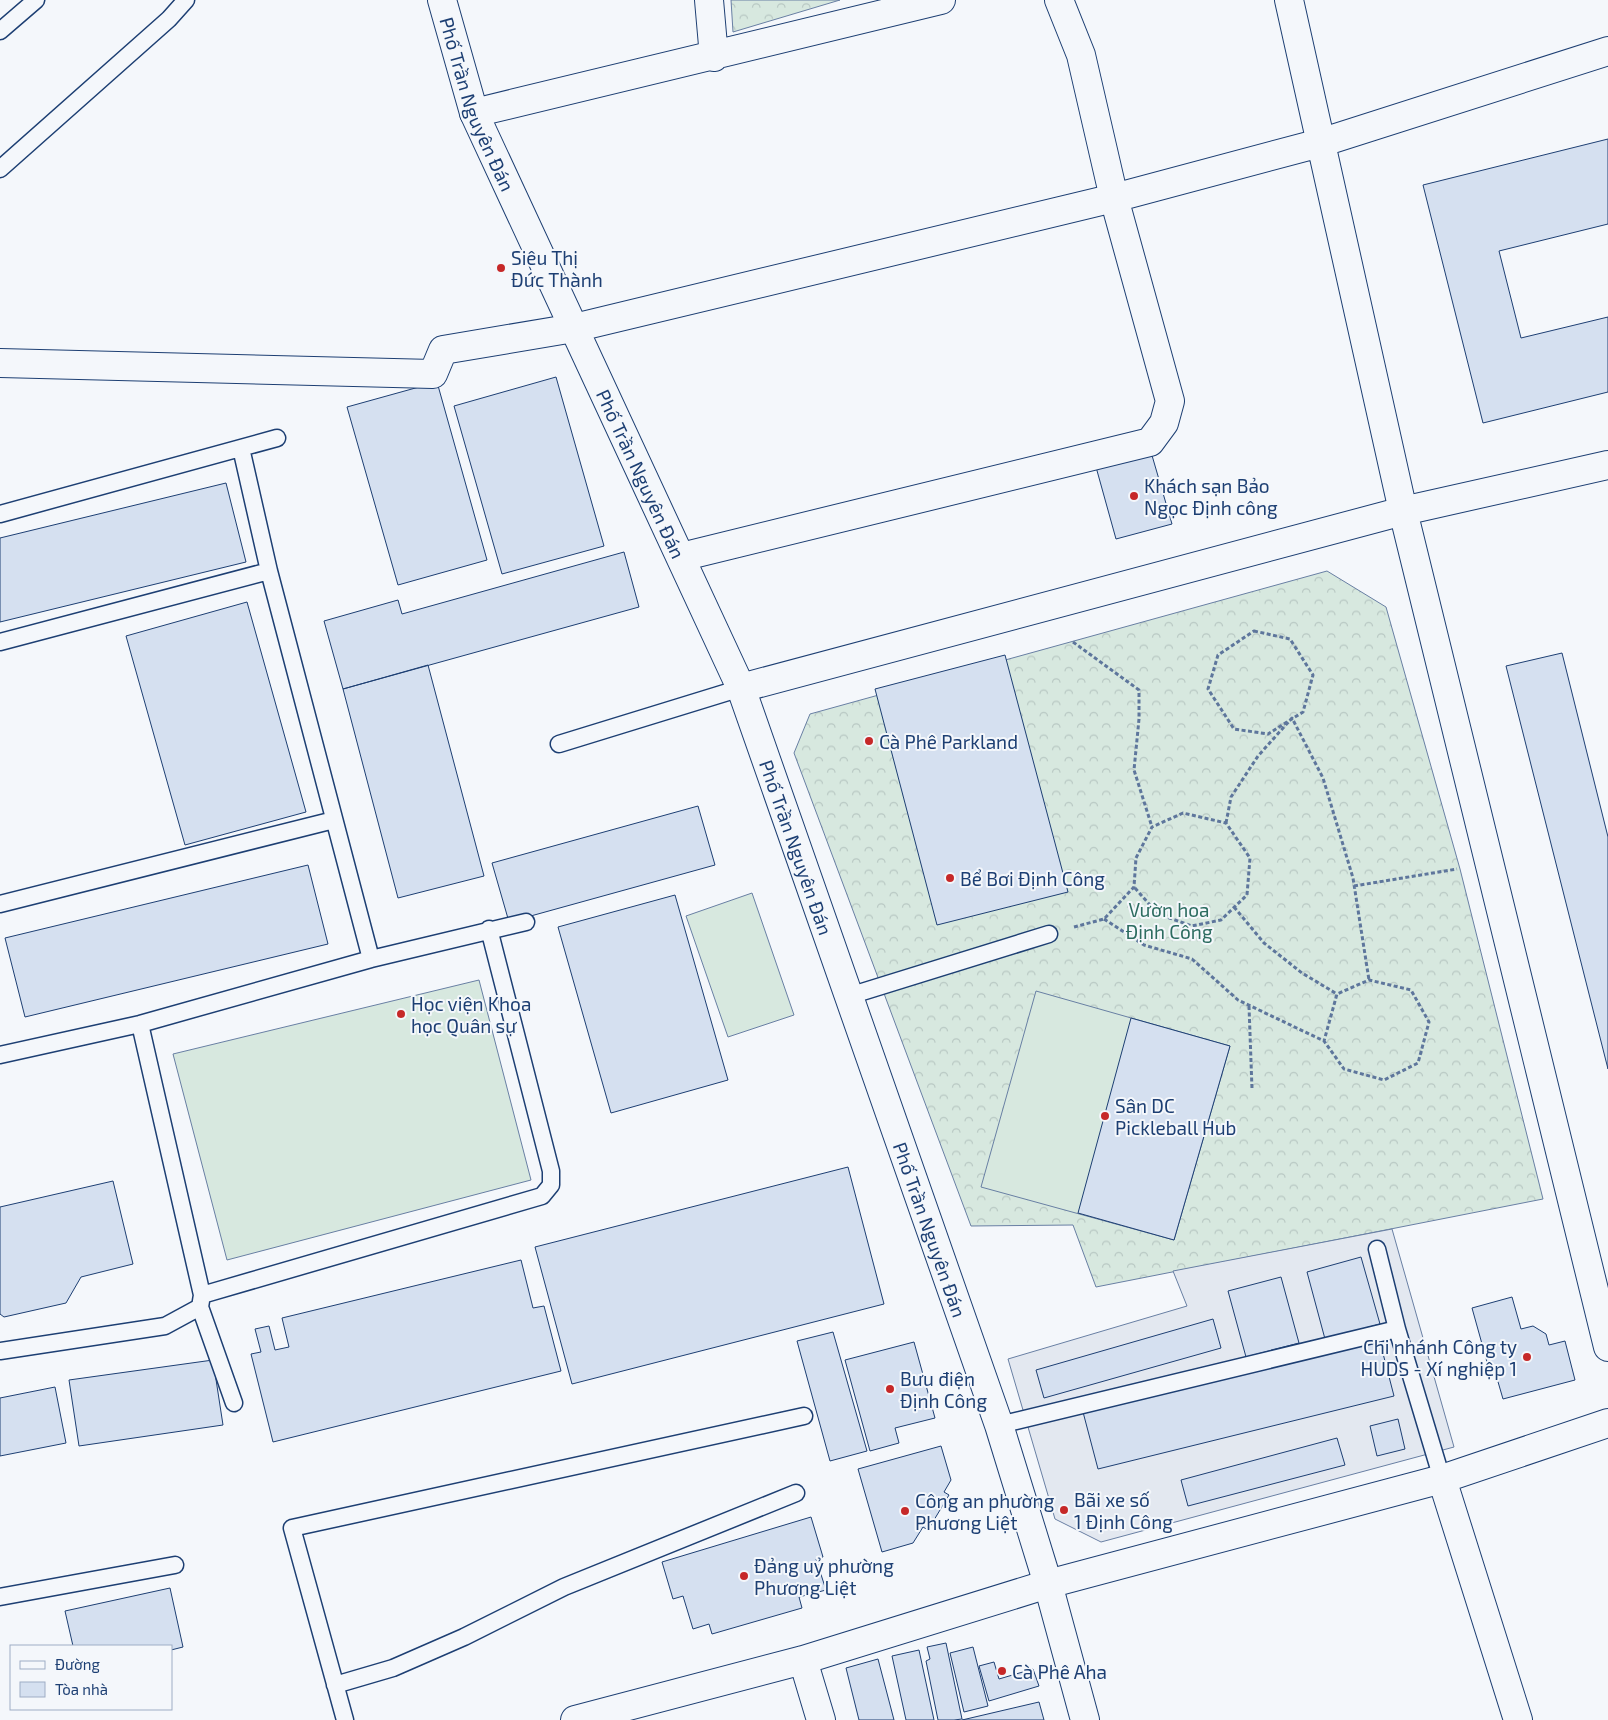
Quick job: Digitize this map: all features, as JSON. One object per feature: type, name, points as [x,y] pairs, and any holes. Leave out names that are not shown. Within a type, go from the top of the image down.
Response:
[{"type":"street","name":"Phố Trần Nguyên Đán","points":[[442,0],[474,113],[741,688],[998,1425],[1048,1584],[1084,1720]]},
{"type":"street","points":[[709,0],[714,57]]},
{"type":"street","points":[[474,113],[714,57],[941,0]]},
{"type":"street","points":[[681,557],[1150,442],[1164,423],[1170,401],[1114,198],[1081,55],[1060,0]]},
{"type":"street","points":[[1289,0],[1403,512],[1608,1347]]},
{"type":"street","points":[[0,363],[433,374],[443,350],[574,328],[1114,198],[1320,143],[1608,51]]},
{"type":"street","points":[[741,688],[1403,512],[1608,465]]},
{"type":"street","points":[[575,1720],[803,1660],[1048,1584],[1442,1479],[1608,1423]]},
{"type":"street","points":[[1442,1479],[1518,1720]]},
{"type":"street","points":[[803,1660],[822,1720]]},
{"type":"lane","points":[[0,31],[36,0]]},
{"type":"lane","points":[[0,168],[169,19],[186,0]]},
{"type":"lane","points":[[0,514],[277,438]]},
{"type":"lane","points":[[241,448],[269,571],[371,959]]},
{"type":"lane","points":[[0,642],[269,571]]},
{"type":"lane","points":[[559,744],[741,688]]},
{"type":"lane","points":[[0,904],[334,820]]},
{"type":"lane","points":[[1,1050],[140,1024],[371,959],[489,929],[526,922]]},
{"type":"lane","points":[[0,1351],[165,1326],[201,1301],[542,1196],[550,1185],[551,1171],[489,929]]},
{"type":"lane","points":[[849,996],[1049,934]]},
{"type":"lane","points":[[140,1024],[201,1301],[234,1403]]},
{"type":"lane","points":[[1378,1249],[1397,1329],[1442,1479]]},
{"type":"lane","points":[[998,1425],[1397,1329]]},
{"type":"lane","points":[[345,1720],[292,1528],[804,1416]]},
{"type":"lane","points":[[335,1685],[393,1668],[464,1637],[564,1587],[796,1493]]},
{"type":"lane","points":[[0,1597],[175,1565]]},
{"type":"path","points":[[1226,823],[1231,797],[1258,756],[1292,718],[1302,712],[1312,676],[1290,639],[1254,631],[1218,655],[1208,689],[1234,729],[1268,734],[1292,718]]},
{"type":"path","points":[[1074,642],[1139,690],[1139,718],[1134,770],[1152,828]]},
{"type":"path","points":[[1292,718],[1324,778],[1354,886],[1369,980]]},
{"type":"path","points":[[1134,887],[1158,914],[1192,926],[1221,920],[1247,895],[1250,858],[1226,823],[1183,813],[1152,828],[1136,858],[1134,887],[1104,919],[1144,945],[1192,959],[1238,1000],[1324,1040],[1344,1069],[1384,1080],[1418,1063],[1429,1022],[1411,990],[1369,980],[1337,994]]},
{"type":"path","points":[[1354,886],[1460,869]]},
{"type":"path","points":[[1234,907],[1264,943],[1302,974],[1337,994]]},
{"type":"path","points":[[1324,1040],[1337,994]]},
{"type":"path","points":[[1249,1006],[1252,1089]]},
{"type":"green space","points":[[731,0],[840,0],[733,32]]},
{"type":"green space","name":"Vườn hoa Định Công","points":[[1327,571],[1386,607],[1460,869],[1543,1199],[1096,1287],[1073,1225],[971,1226],[794,753],[810,714]]},
{"type":"green space","points":[[752,893],[794,1015],[728,1037],[686,916]]},
{"type":"green space","points":[[479,980],[531,1180],[227,1260],[173,1054]]},
{"type":"green space","name":"Sân DC Pickleball Hub","points":[[1036,991],[1230,1046],[1174,1240],[981,1187]]},
{"type":"shaded area","points":[[1392,1229],[1454,1447],[1101,1542],[1055,1519],[1008,1359],[1187,1306],[1173,1271]]},
{"type":"building","points":[[1608,139],[1608,224],[1499,251],[1521,338],[1608,317],[1608,392],[1483,423],[1423,185]]},
{"type":"building","points":[[556,377],[604,546],[502,574],[454,406]]},
{"type":"building","points":[[437,382],[487,560],[398,585],[347,407]]},
{"type":"building","name":"Khách sạn Bảo Ngọc Định công","points":[[1151,452],[1172,524],[1116,539],[1096,467]]},
{"type":"building","points":[[226,483],[246,562],[0,622],[0,538]]},
{"type":"building","points":[[624,552],[639,607],[343,689],[324,621],[398,600],[402,614]]},
{"type":"building","points":[[247,602],[306,812],[185,845],[126,636]]},
{"type":"building","points":[[1562,653],[1608,837],[1608,1069],[1506,666]]},
{"type":"building","points":[[1005,655],[1068,892],[937,925],[875,689]]},
{"type":"building","points":[[428,665],[484,876],[398,898],[343,689]]},
{"type":"building","points":[[698,806],[715,865],[509,922],[492,863]]},
{"type":"building","points":[[308,865],[328,944],[25,1017],[5,938]]},
{"type":"building","points":[[675,895],[728,1080],[611,1113],[558,927]]},
{"type":"building","points":[[1131,1018],[1230,1046],[1174,1240],[1078,1213]]},
{"type":"building","points":[[848,1167],[884,1304],[572,1384],[535,1247]]},
{"type":"building","points":[[113,1181],[133,1264],[81,1277],[66,1303],[4,1317],[0,1314],[0,1207]]},
{"type":"building","points":[[1361,1257],[1380,1324],[1325,1339],[1307,1272]]},
{"type":"building","points":[[521,1260],[533,1308],[544,1306],[561,1371],[273,1442],[251,1354],[261,1352],[255,1329],[269,1326],[275,1350],[289,1347],[282,1318]]},
{"type":"building","points":[[1281,1277],[1299,1343],[1246,1357],[1228,1291]]},
{"type":"building","name":"Chi nhánh Công ty HUDS - Xí nghiệp 1","points":[[1512,1297],[1521,1329],[1533,1326],[1546,1334],[1549,1345],[1565,1341],[1575,1380],[1503,1399],[1494,1368],[1489,1369],[1472,1308]]},
{"type":"building","points":[[1213,1319],[1221,1348],[1044,1398],[1036,1370]]},
{"type":"building","points":[[833,1332],[867,1451],[830,1461],[797,1341]]},
{"type":"building","points":[[1379,1338],[1394,1396],[1098,1469],[1083,1412]]},
{"type":"building","name":"Bưu điện Định Công","points":[[914,1342],[935,1418],[895,1428],[899,1443],[870,1451],[845,1360]]},
{"type":"building","points":[[213,1360],[223,1425],[79,1446],[69,1380]]},
{"type":"building","points":[[55,1387],[66,1443],[0,1456],[0,1398]]},
{"type":"building","points":[[1398,1419],[1405,1449],[1377,1456],[1370,1426]]},
{"type":"building","points":[[1337,1438],[1345,1465],[1188,1506],[1181,1480]]},
{"type":"building","name":"Công an phường Phương Liệt","points":[[941,1446],[951,1480],[944,1492],[949,1495],[928,1530],[923,1527],[913,1543],[882,1552],[858,1469]]},
{"type":"building","name":"Đảng uỷ phường Phương Liệt","points":[[811,1517],[823,1557],[816,1559],[826,1590],[799,1597],[802,1608],[712,1634],[709,1624],[693,1629],[683,1596],[673,1599],[662,1562]]},
{"type":"building","points":[[170,1588],[183,1647],[172,1650],[172,1645],[73,1645],[65,1611]]},
{"type":"building","points":[[946,1643],[962,1719],[938,1720],[926,1661],[930,1659],[927,1647]]},
{"type":"building","points":[[973,1647],[988,1706],[964,1712],[950,1653]]},
{"type":"building","points":[[919,1650],[934,1720],[906,1720],[892,1656]]},
{"type":"building","points":[[878,1659],[894,1720],[859,1720],[846,1668]]},
{"type":"building","points":[[994,1662],[999,1679],[1033,1669],[1039,1686],[989,1701],[979,1666]]},
{"type":"building","points":[[1039,1702],[1044,1720],[962,1720]]},
{"type":"place","name":"Siêu Thị Đức Thành","points":[[501,268]]},
{"type":"place","name":"Khách sạn Bảo Ngọc Định công","points":[[1134,496]]},
{"type":"place","name":"Cà Phê Parkland","points":[[869,741]]},
{"type":"place","name":"Bể Bơi Định Công","points":[[950,878]]},
{"type":"place","name":"Học viện Khoa học Quân sự","points":[[401,1014]]},
{"type":"place","name":"Sân DC Pickleball Hub","points":[[1105,1116]]},
{"type":"place","name":"Chi nhánh Công ty HUDS - Xí nghiệp 1","points":[[1527,1357]]},
{"type":"place","name":"Bưu điện Định Công","points":[[890,1389]]},
{"type":"place","name":"Bãi xe số 1 Định Công","points":[[1064,1510]]},
{"type":"place","name":"Công an phường Phương Liệt","points":[[905,1511]]},
{"type":"place","name":"Đảng uỷ phường Phương Liệt","points":[[744,1576]]},
{"type":"place","name":"Cà Phê Aha","points":[[1002,1671]]}]
